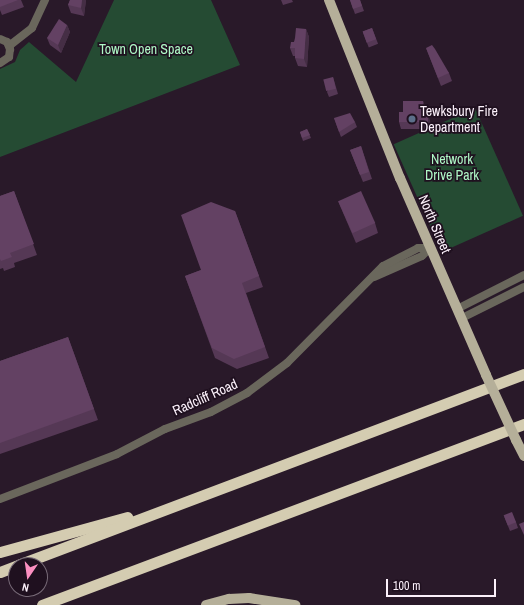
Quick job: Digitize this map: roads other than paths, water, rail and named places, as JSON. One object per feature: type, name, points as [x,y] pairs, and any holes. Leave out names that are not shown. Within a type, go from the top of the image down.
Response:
[{"type":"highway","points":[[38,557],[524,374]]},
{"type":"highway","points":[[42,605],[524,424]]},
{"type":"highway","points":[[0,552],[220,489]]},
{"type":"main road","name":"North Street","points":[[329,0],[430,248],[486,375],[524,456]]},
{"type":"main road","points":[[206,605],[228,599],[249,598],[295,605]]},
{"type":"street","points":[[9,46],[32,28],[45,0]]},
{"type":"street","points":[[0,39],[9,46]]},
{"type":"street","points":[[0,63],[9,57],[9,46]]},
{"type":"street","name":"Radcliff Road","points":[[0,500],[118,454],[165,429],[211,412],[247,393],[287,363],[373,277],[422,256],[430,248]]},
{"type":"street","points":[[459,313],[524,275]]},
{"type":"street","points":[[459,313],[524,287]]},
{"type":"place","name":"Tewksbury Fire Department","points":[[412,119]]},
{"type":"park label","name":"Town Open Space","points":[[146,49]]},
{"type":"park label","name":"Network Drive Park","points":[[452,168]]}]
